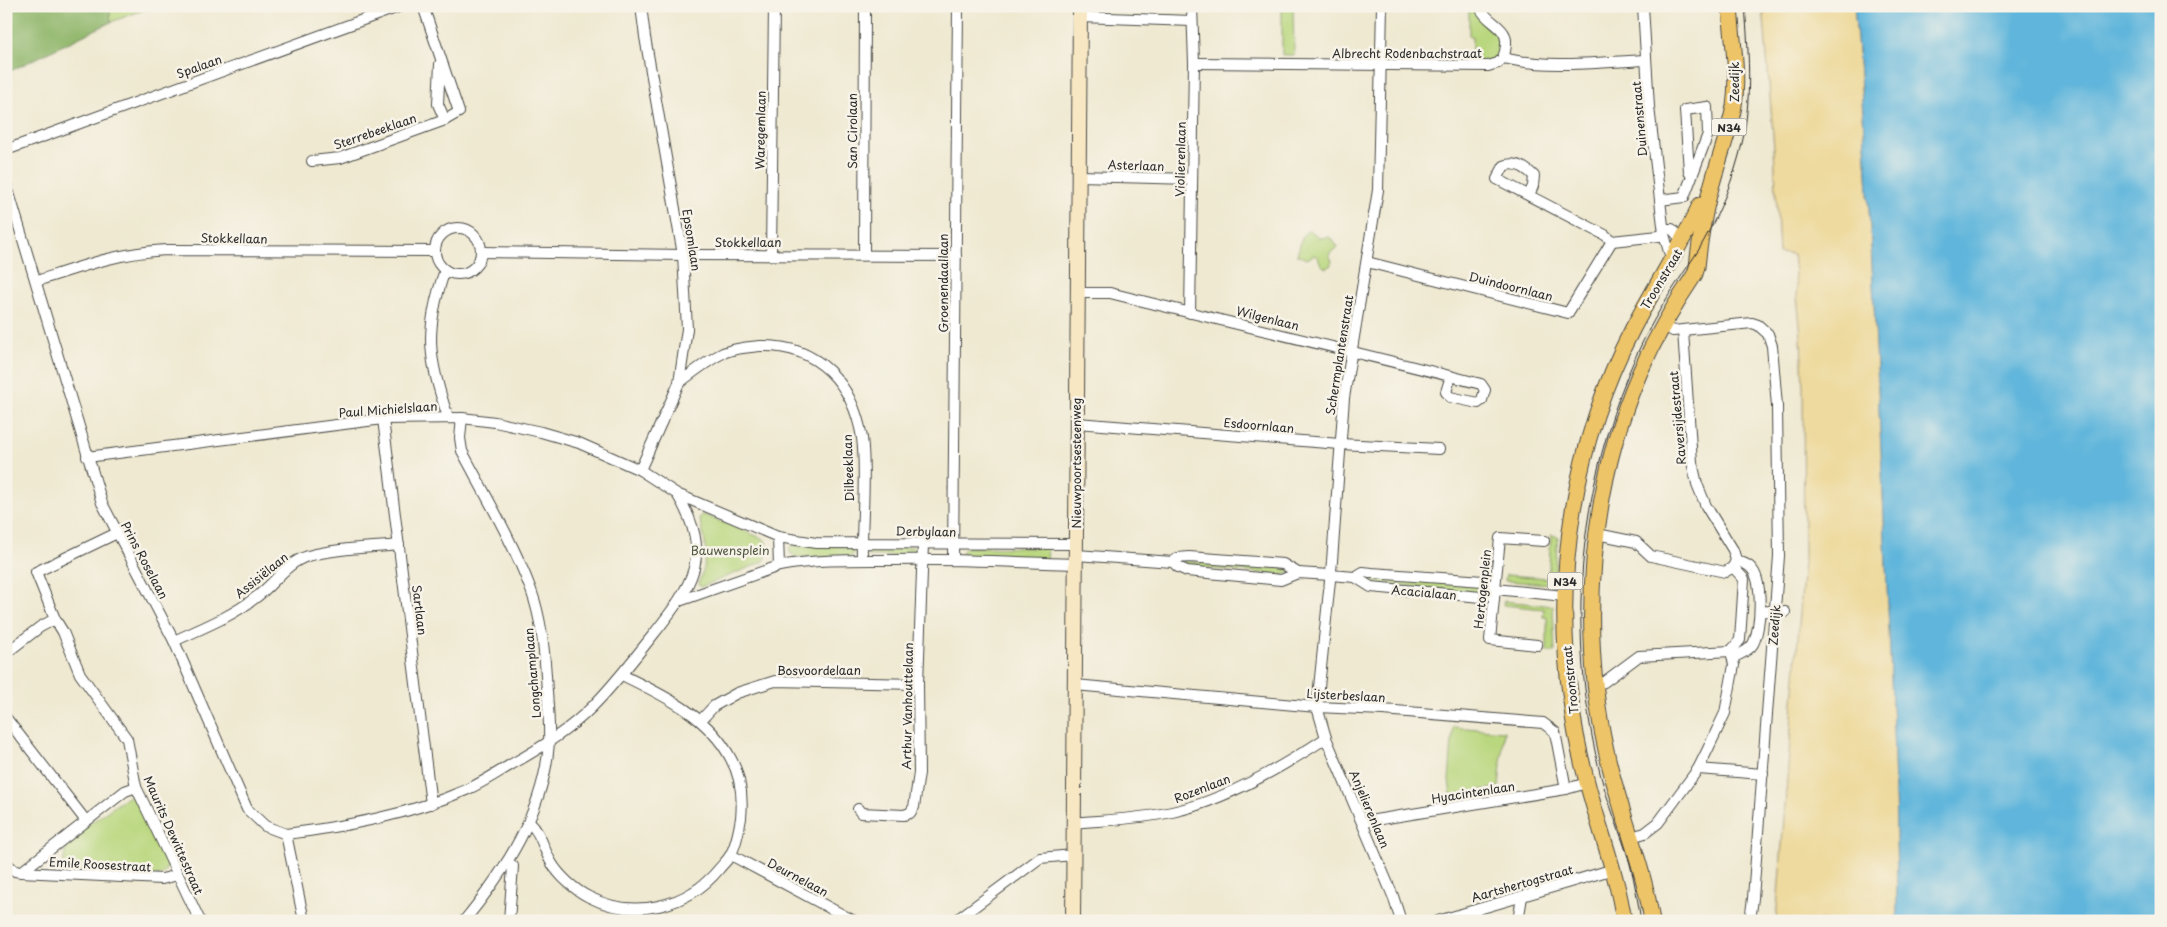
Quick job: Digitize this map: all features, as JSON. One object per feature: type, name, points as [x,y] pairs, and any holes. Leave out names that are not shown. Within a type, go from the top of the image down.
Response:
[{"type":"main road","name":"Zeedijk","points":[[1698,259],[1703,218],[1725,146],[1734,104],[1735,68],[1730,6]]},
{"type":"main road","name":"Nieuwpoortsesteenweg","points":[[1073,921],[1080,11]]},
{"type":"main road","name":"Zeedijk","points":[[1683,242],[1712,184]]},
{"type":"main road","name":"Troonstraat","points":[[1624,921],[1614,869],[1587,783],[1571,702],[1566,655],[1565,566],[1574,504],[1587,447],[1610,378],[1633,328],[1683,242],[1693,248],[1698,259],[1695,274],[1663,326],[1640,372],[1626,409],[1613,452],[1601,504],[1592,596],[1595,684],[1606,750],[1647,894],[1652,921]]},
{"type":"main road","name":"Acacialaan","points":[[1564,596],[1592,596]]},
{"type":"street","name":"Spalaan","points":[[6,150],[401,6]]},
{"type":"street","points":[[423,6],[459,112],[445,120],[438,104],[440,58]]},
{"type":"street","name":"Epsomlaan","points":[[640,470],[679,383],[687,329],[683,255],[641,6]]},
{"type":"street","name":"Waregemlaan","points":[[771,254],[774,6]]},
{"type":"street","name":"San Cirolaan","points":[[864,255],[865,6]]},
{"type":"street","name":"Groenendaallaan","points":[[953,560],[958,6]]},
{"type":"street","name":"Violierenlaan","points":[[1190,313],[1194,62],[1192,6]]},
{"type":"street","name":"Schermplantenstraat","points":[[1317,707],[1350,351],[1378,190],[1382,6]]},
{"type":"street","points":[[1479,6],[1502,30],[1506,37],[1507,48],[1504,58]]},
{"type":"street","name":"Duinenstraat","points":[[1643,6],[1649,107],[1660,200],[1669,252],[1674,256]]},
{"type":"street","points":[[1080,11],[1192,21]]},
{"type":"street","name":"Albrecht Rodenbachstraat","points":[[1194,62],[1488,66],[1498,63],[1504,58],[1534,63],[1562,64],[1646,60]]},
{"type":"street","points":[[1660,200],[1684,197],[1693,174],[1708,134],[1707,107],[1685,110],[1689,172],[1693,174]]},
{"type":"street","name":"Sterrebeeklaan","points":[[312,161],[340,158],[445,120]]},
{"type":"street","name":"Asterlaan","points":[[1079,176],[1192,179]]},
{"type":"street","name":"Prins Roselaan","points":[[6,183],[37,281],[102,504],[174,641],[247,810],[258,822],[286,834]]},
{"type":"street","points":[[1529,195],[1605,235],[1612,241],[1659,236],[1664,231],[1672,229],[1683,242]]},
{"type":"street","points":[[462,229],[476,237],[481,252],[479,260],[468,272],[457,274],[445,270],[440,265],[435,251],[441,236],[447,231],[462,229]]},
{"type":"street","name":"Duindoornlaan","points":[[1367,262],[1568,313],[1612,241]]},
{"type":"street","name":"Stokkellaan","points":[[37,281],[110,257],[136,252],[166,250],[435,251]]},
{"type":"street","name":"Stokkellaan","points":[[481,252],[956,256]]},
{"type":"street","points":[[445,270],[435,301],[431,327],[431,359],[448,417]]},
{"type":"street","name":"Wilgenlaan","points":[[1078,293],[1110,293],[1451,376]]},
{"type":"street","name":"Zeedijk","points":[[1683,331],[1752,323],[1758,325],[1768,334],[1772,346],[1777,406],[1780,612],[1750,921]]},
{"type":"street","points":[[1663,326],[1673,331],[1683,331]]},
{"type":"street","name":"Raversijdestraat","points":[[1631,837],[1645,832],[1658,823],[1698,769],[1720,728],[1725,714],[1732,654],[1740,640],[1743,615],[1744,579],[1735,564],[1733,550],[1706,506],[1695,477],[1692,462],[1683,331]]},
{"type":"street","name":"Dilbeeklaan","points":[[679,383],[699,367],[725,352],[749,347],[772,346],[791,349],[814,359],[833,374],[848,394],[856,411],[862,439],[862,560]]},
{"type":"street","name":"Paul Michielslaan","points":[[87,457],[383,419],[448,417],[504,424],[579,443],[640,470],[677,494]]},
{"type":"street","name":"Longchamplaan","points":[[462,418],[462,451],[532,590],[540,620],[548,704],[549,744],[538,798],[529,822],[507,862],[464,921]]},
{"type":"street","name":"Sartlaan","points":[[383,419],[431,804]]},
{"type":"street","name":"Esdoornlaan","points":[[1077,423],[1340,444],[1439,449]]},
{"type":"street","points":[[677,494],[778,537],[779,566]]},
{"type":"street","points":[[304,921],[286,834],[352,825],[431,804],[467,789],[549,744],[591,708],[622,675],[679,601],[694,572],[695,536],[688,512],[677,494]]},
{"type":"street","name":"Maurits Dewittestraat","points":[[117,533],[36,572],[80,674],[127,739],[136,786],[200,921]]},
{"type":"street","points":[[1595,684],[1604,682],[1639,656],[1732,654],[1746,651],[1752,645],[1757,632],[1760,610],[1758,582],[1751,568],[1735,564],[1725,572],[1660,558],[1651,556],[1636,542],[1597,534]]},
{"type":"street","name":"Derbylaan","points":[[778,537],[816,543],[953,544],[1076,555]]},
{"type":"street","name":"Hertogenplein","points":[[1537,645],[1490,640],[1500,538],[1544,541]]},
{"type":"street","name":"Arthur Vanhouttelaan","points":[[858,809],[861,813],[904,815],[910,813],[914,807],[919,774],[918,684],[923,544]]},
{"type":"street","name":"Assisiëlaan","points":[[174,641],[234,613],[257,597],[288,566],[307,556],[399,545]]},
{"type":"street","points":[[679,601],[779,566],[813,560],[953,560],[1076,555]]},
{"type":"street","name":"Acacialaan","points":[[1076,555],[1173,562],[1178,567],[1188,571],[1281,580],[1298,573],[1330,575],[1354,578],[1371,587],[1481,597],[1495,590],[1564,596]]},
{"type":"street","name":"Acacialaan","points":[[1173,562],[1178,558],[1189,557],[1283,564],[1298,573]]},
{"type":"street","name":"Acacialaan","points":[[1354,578],[1363,572],[1483,581],[1495,590]]},
{"type":"street","points":[[1760,610],[1780,612]]},
{"type":"street","points":[[6,653],[40,627],[55,619]]},
{"type":"street","points":[[529,822],[536,828],[552,863],[571,885],[589,897],[615,907],[664,906],[686,897],[711,880],[731,856],[739,834],[742,808],[741,788],[732,759],[701,720],[664,696],[622,675]]},
{"type":"street","name":"Bosvoordelaan","points":[[701,720],[714,706],[736,693],[775,681],[918,684]]},
{"type":"street","name":"Lijsterbeslaan","points":[[1074,686],[1317,707],[1383,710],[1544,723],[1555,732],[1566,789]]},
{"type":"street","name":"Anjelierenlaan","points":[[1317,707],[1326,738],[1394,896],[1401,921]]},
{"type":"street","points":[[6,718],[86,821]]},
{"type":"street","name":"Rozenlaan","points":[[1074,823],[1138,818],[1174,812],[1192,806],[1256,779],[1293,760],[1326,738]]},
{"type":"street","points":[[1698,769],[1763,774]]},
{"type":"street","name":"Hyacintenlaan","points":[[1363,824],[1369,821],[1566,789],[1587,783]]},
{"type":"street","name":"Emile Roosestraat","points":[[21,872],[125,791],[136,786]]},
{"type":"street","points":[[956,921],[1040,858],[1073,855]]},
{"type":"street","name":"Deurnelaan","points":[[731,856],[854,921]]},
{"type":"street","points":[[507,862],[513,866],[508,921]]},
{"type":"street","name":"Emile Roosestraat","points":[[6,863],[14,871],[21,872],[162,879],[178,875]]},
{"type":"street","name":"Aartshertogstraat","points":[[1438,921],[1614,869]]},
{"type":"street","points":[[1518,921],[1522,897]]},
{"type":"green space","points":[[17,6],[109,6],[111,22],[6,73],[6,20]]},
{"type":"green space","points":[[109,6],[154,6],[111,22]]},
{"type":"green space","points":[[1282,6],[1293,6],[1294,55],[1282,55]]},
{"type":"green space","points":[[1469,6],[1476,6],[1498,29],[1504,48],[1495,61],[1472,64],[1472,37],[1469,37]]},
{"type":"green space","points":[[1307,231],[1320,238],[1329,237],[1334,241],[1337,247],[1329,254],[1332,261],[1330,266],[1326,268],[1321,265],[1318,257],[1314,255],[1307,259],[1297,255],[1303,235]]},
{"type":"green space","name":"Bauwensplein","points":[[702,514],[764,539],[768,550],[763,562],[701,587],[698,584],[704,567],[706,551],[699,518]]},
{"type":"green space","points":[[1551,535],[1558,536],[1554,581],[1551,584],[1505,581],[1506,575],[1548,578]]},
{"type":"green space","points":[[792,545],[851,546],[855,551],[851,557],[796,557],[790,553],[789,548]]},
{"type":"green space","points":[[913,547],[918,551],[917,556],[868,556],[866,552],[869,548]]},
{"type":"green space","points":[[966,547],[1048,548],[1047,560],[983,559],[963,555],[962,552]]},
{"type":"green space","points":[[1181,561],[1283,568],[1291,571],[1284,575],[1187,567],[1180,564]]},
{"type":"green space","points":[[1367,576],[1487,586],[1482,593],[1374,583],[1365,578]]},
{"type":"green space","points":[[1504,601],[1553,606],[1555,652],[1547,652],[1547,617],[1543,617],[1544,609],[1503,605]]},
{"type":"green space","points":[[1453,727],[1504,731],[1499,787],[1451,795],[1449,780]]},
{"type":"green space","points":[[130,795],[135,796],[169,863],[164,873],[160,876],[62,871],[67,840]]},
{"type":"sand","points":[[1763,6],[1854,6],[1874,296],[1894,751],[1897,921],[1776,921],[1804,561],[1803,388],[1801,336],[1793,254],[1779,253],[1774,148]]},
{"type":"water","points":[[1854,6],[2161,6],[2161,921],[1897,921],[1894,751],[1874,296]]},
{"type":"tram line","points":[[1641,921],[1630,864],[1600,773],[1586,699],[1581,623],[1584,547],[1602,453],[1613,414],[1628,375],[1659,311],[1710,229],[1726,195],[1738,159],[1746,121],[1749,83],[1745,6]]}]
